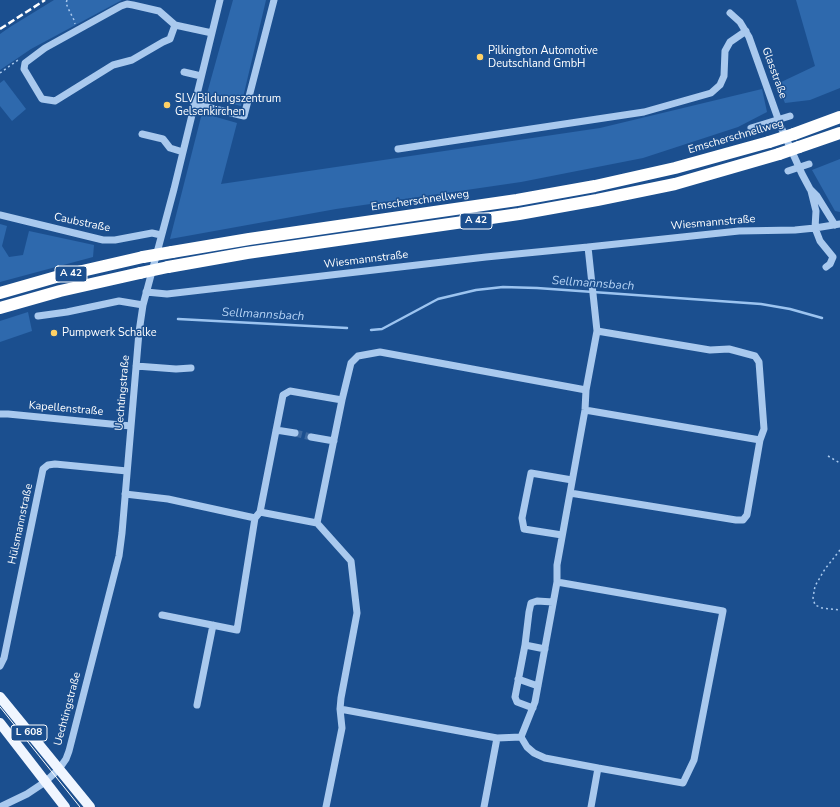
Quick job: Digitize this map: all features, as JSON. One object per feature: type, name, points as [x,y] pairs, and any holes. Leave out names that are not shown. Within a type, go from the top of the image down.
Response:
[{"type":"highway","name":"Emscherschnellweg","points":[[0,293],[56,277],[143,257],[249,239],[517,200],[595,186],[675,168],[769,142],[840,117]]},
{"type":"highway","name":"A 42","points":[[0,308],[60,291],[168,267],[276,249],[519,214],[675,184],[779,154],[840,133]]},
{"type":"main road","name":"L 608","points":[[0,697],[90,807]]},
{"type":"main road","name":"L 608","points":[[0,723],[65,807]]},
{"type":"street","name":"Uechtingstraße","points":[[3,806],[27,794],[45,782],[60,769],[69,751],[117,567],[126,494],[139,332],[143,305],[183,152],[220,0]]},
{"type":"street","points":[[194,104],[244,116],[274,0]]},
{"type":"street","points":[[175,25],[170,39],[132,60],[113,65],[55,101],[42,99],[24,69],[25,63],[46,48],[127,4],[159,11],[175,25],[212,33]]},
{"type":"street","name":"Glasstraße","points":[[730,13],[740,22],[749,37],[781,127],[810,189],[816,211],[815,228]]},
{"type":"street","points":[[398,149],[644,112],[711,92],[720,85],[724,76],[726,51],[730,42],[746,31]]},
{"type":"street","points":[[184,72],[201,76]]},
{"type":"street","points":[[751,128],[790,116]]},
{"type":"street","points":[[142,134],[163,139],[170,148],[183,152]]},
{"type":"street","points":[[788,171],[809,164]]},
{"type":"street","name":"Glasstraße","points":[[810,189],[817,196],[837,225]]},
{"type":"street","name":"Caubstraße","points":[[0,215],[103,240],[115,240],[152,233],[161,235]]},
{"type":"street","name":"Wiesmannstraße","points":[[146,292],[166,294],[486,257],[588,248],[738,231],[795,230],[837,225]]},
{"type":"street","points":[[815,228],[820,241],[833,257],[830,264],[826,266]]},
{"type":"street","points":[[521,737],[533,708],[545,649],[557,582],[557,565],[585,410],[586,390],[597,331],[588,248]]},
{"type":"street","points":[[38,316],[67,312],[119,301],[143,305]]},
{"type":"street","points":[[570,493],[743,520],[747,515],[760,440],[764,429],[758,362],[755,356],[729,350],[710,350],[597,331]]},
{"type":"street","points":[[317,523],[350,363],[358,356],[380,352],[586,390]]},
{"type":"street","points":[[136,366],[176,369],[191,368]]},
{"type":"street","points":[[162,615],[237,630],[257,515],[283,395],[290,390],[342,400]]},
{"type":"street","points":[[585,410],[760,440]]},
{"type":"street","name":"Kapellenstraße","points":[[0,414],[131,426]]},
{"type":"street","points":[[276,430],[295,433]]},
{"type":"street","points":[[311,437],[334,441]]},
{"type":"street","name":"Hülsmannstraße","points":[[0,666],[4,658],[43,469],[48,465],[55,464],[127,471]]},
{"type":"street","points":[[562,535],[524,529],[522,518],[531,473],[572,480]]},
{"type":"street","points":[[126,494],[168,499],[257,515],[317,523],[352,561],[357,613],[341,698],[340,708],[342,728],[326,807]]},
{"type":"street","points":[[521,737],[527,747],[534,753],[545,758],[683,783],[694,760],[723,611],[557,582]]},
{"type":"street","points":[[533,708],[517,702],[515,697],[528,612],[531,603],[537,601],[553,602]]},
{"type":"street","points":[[197,705],[213,625]]},
{"type":"street","points":[[524,645],[545,649]]},
{"type":"street","points":[[518,679],[538,686]]},
{"type":"street","points":[[340,708],[497,738],[521,737]]},
{"type":"street","points":[[484,807],[497,738]]},
{"type":"street","points":[[591,807],[598,768]]},
{"type":"path","points":[[828,456],[840,463]]},
{"type":"path","points":[[840,550],[825,569],[816,586],[813,598],[816,605],[822,608],[840,610]]},
{"type":"shaded area","points":[[54,0],[122,0],[31,49],[0,70],[0,34]]},
{"type":"shaded area","points":[[233,0],[266,0],[241,106],[206,97]]},
{"type":"shaded area","points":[[796,0],[840,0],[840,88],[810,100],[785,103],[777,84],[815,66]]},
{"type":"shaded area","points":[[4,80],[26,109],[12,121],[0,106],[0,83]]},
{"type":"shaded area","points":[[762,89],[767,112],[738,127],[643,158],[521,182],[336,209],[170,239],[202,113],[237,123],[221,184],[600,128]]},
{"type":"shaded area","points":[[840,159],[840,212],[835,211],[812,170]]},
{"type":"shaded area","points":[[0,224],[7,226],[2,246],[9,257],[23,255],[29,231],[94,245],[93,257],[0,282]]},
{"type":"shaded area","points":[[28,312],[32,331],[0,342],[0,321]]},
{"type":"waterway","name":"Sellmannsbach","points":[[371,330],[382,329],[438,299],[476,290],[503,287],[537,288],[761,304],[790,309],[822,318]]},
{"type":"waterway","name":"Sellmannsbach","points":[[178,319],[347,328]]},
{"type":"tunnel","points":[[295,433],[311,437]]},
{"type":"tram line","points":[[0,707],[80,807]]},
{"type":"railway","points":[[0,29],[45,0]]},
{"type":"place","name":"Pilkington Automotive Deutschland GmbH","points":[[480,57]]},
{"type":"place","name":"SLV Bildungszentrum Gelsenkirchen","points":[[167,105]]},
{"type":"place","name":"Pumpwerk Schalke","points":[[54,333]]}]
